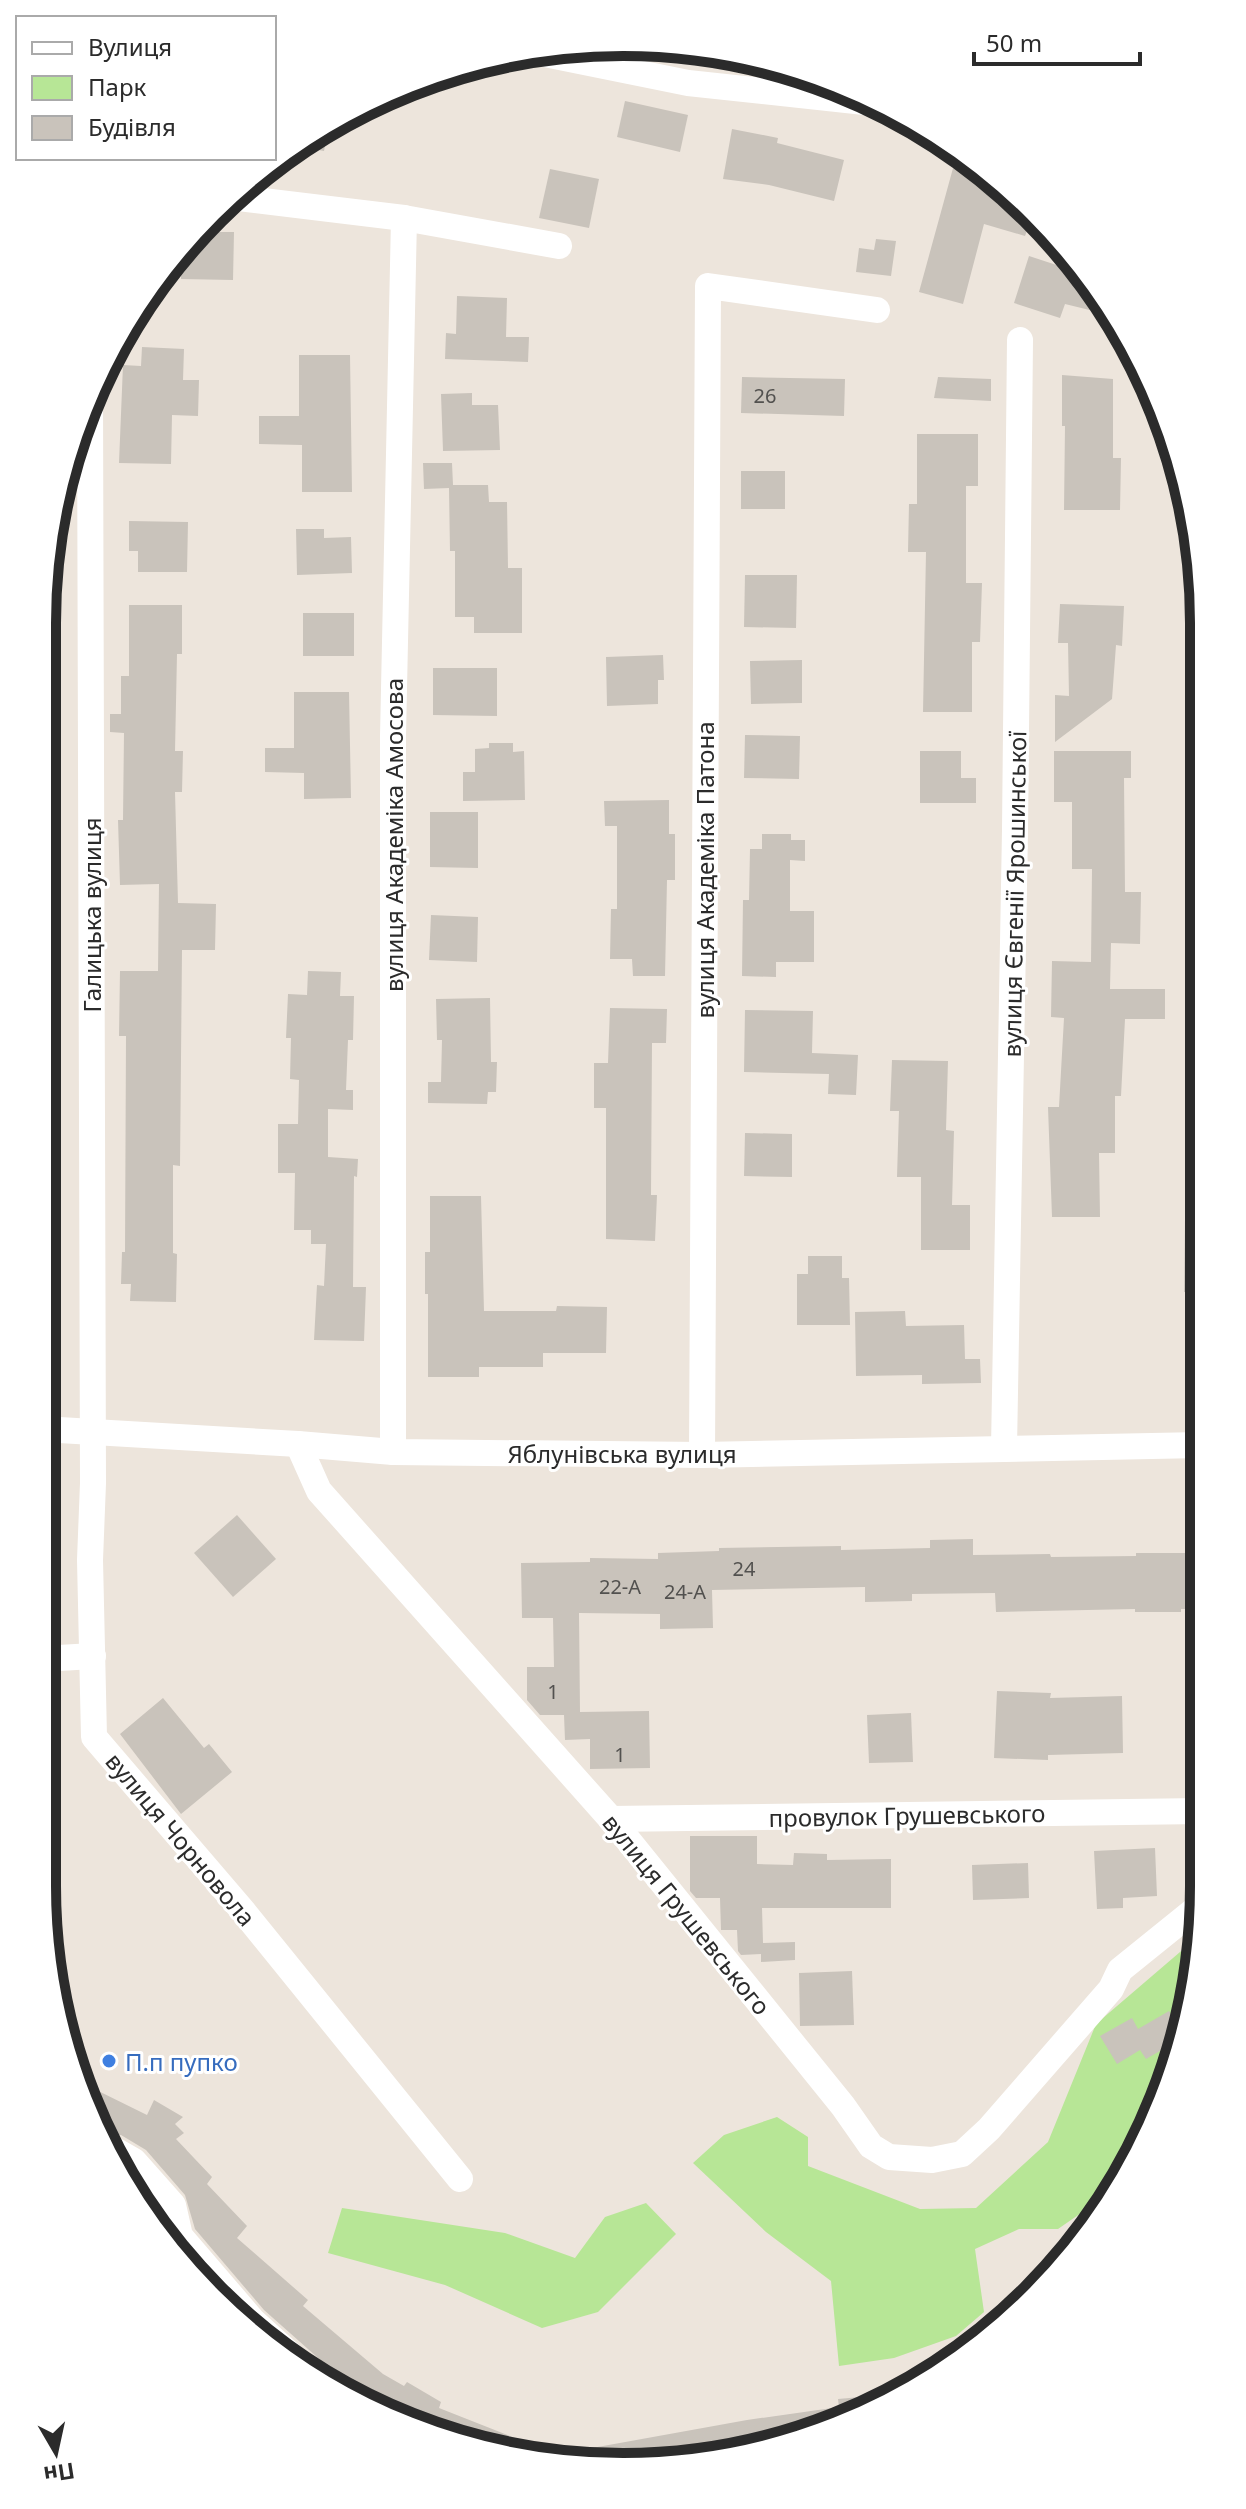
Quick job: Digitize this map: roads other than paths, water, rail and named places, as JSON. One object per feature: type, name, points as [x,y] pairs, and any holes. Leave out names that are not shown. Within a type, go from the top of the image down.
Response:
[{"type":"street","points":[[569,59],[688,83],[841,99]]},
{"type":"street","points":[[247,199],[404,218],[559,246]]},
{"type":"street","name":"вулиця Академіка Амосова","points":[[393,1452],[393,736],[404,218]]},
{"type":"street","name":"вулиця Академіка Патона","points":[[702,1455],[708,286],[877,310]]},
{"type":"street","name":"вулиця Євгенії Ярошинської","points":[[1004,1448],[1020,340]]},
{"type":"street","name":"Галицька вулиця","points":[[90,430],[92,1432]]},
{"type":"street","name":"Яблунівська вулиця","points":[[56,1430],[393,1452],[702,1455],[1190,1445]]},
{"type":"street","name":"вулиця Чорновола","points":[[92,1432],[90,1560],[94,1737],[243,1911],[460,2179]]},
{"type":"street","name":"вулиця Грушевського","points":[[298,1444],[319,1491],[611,1819],[843,2106],[871,2146],[889,2157],[932,2160],[962,2154],[989,2129],[1111,1989],[1120,1970],[1189,1914]]},
{"type":"street","points":[[56,1658],[93,1656]]},
{"type":"street","name":"провулок Грушевського","points":[[611,1819],[1190,1811]]},
{"type":"street","points":[[124,2155],[134,2161],[173,2205],[180,2236],[231,2295]]},
{"type":"place","name":"П.п пупко","points":[[109,2061]]}]
